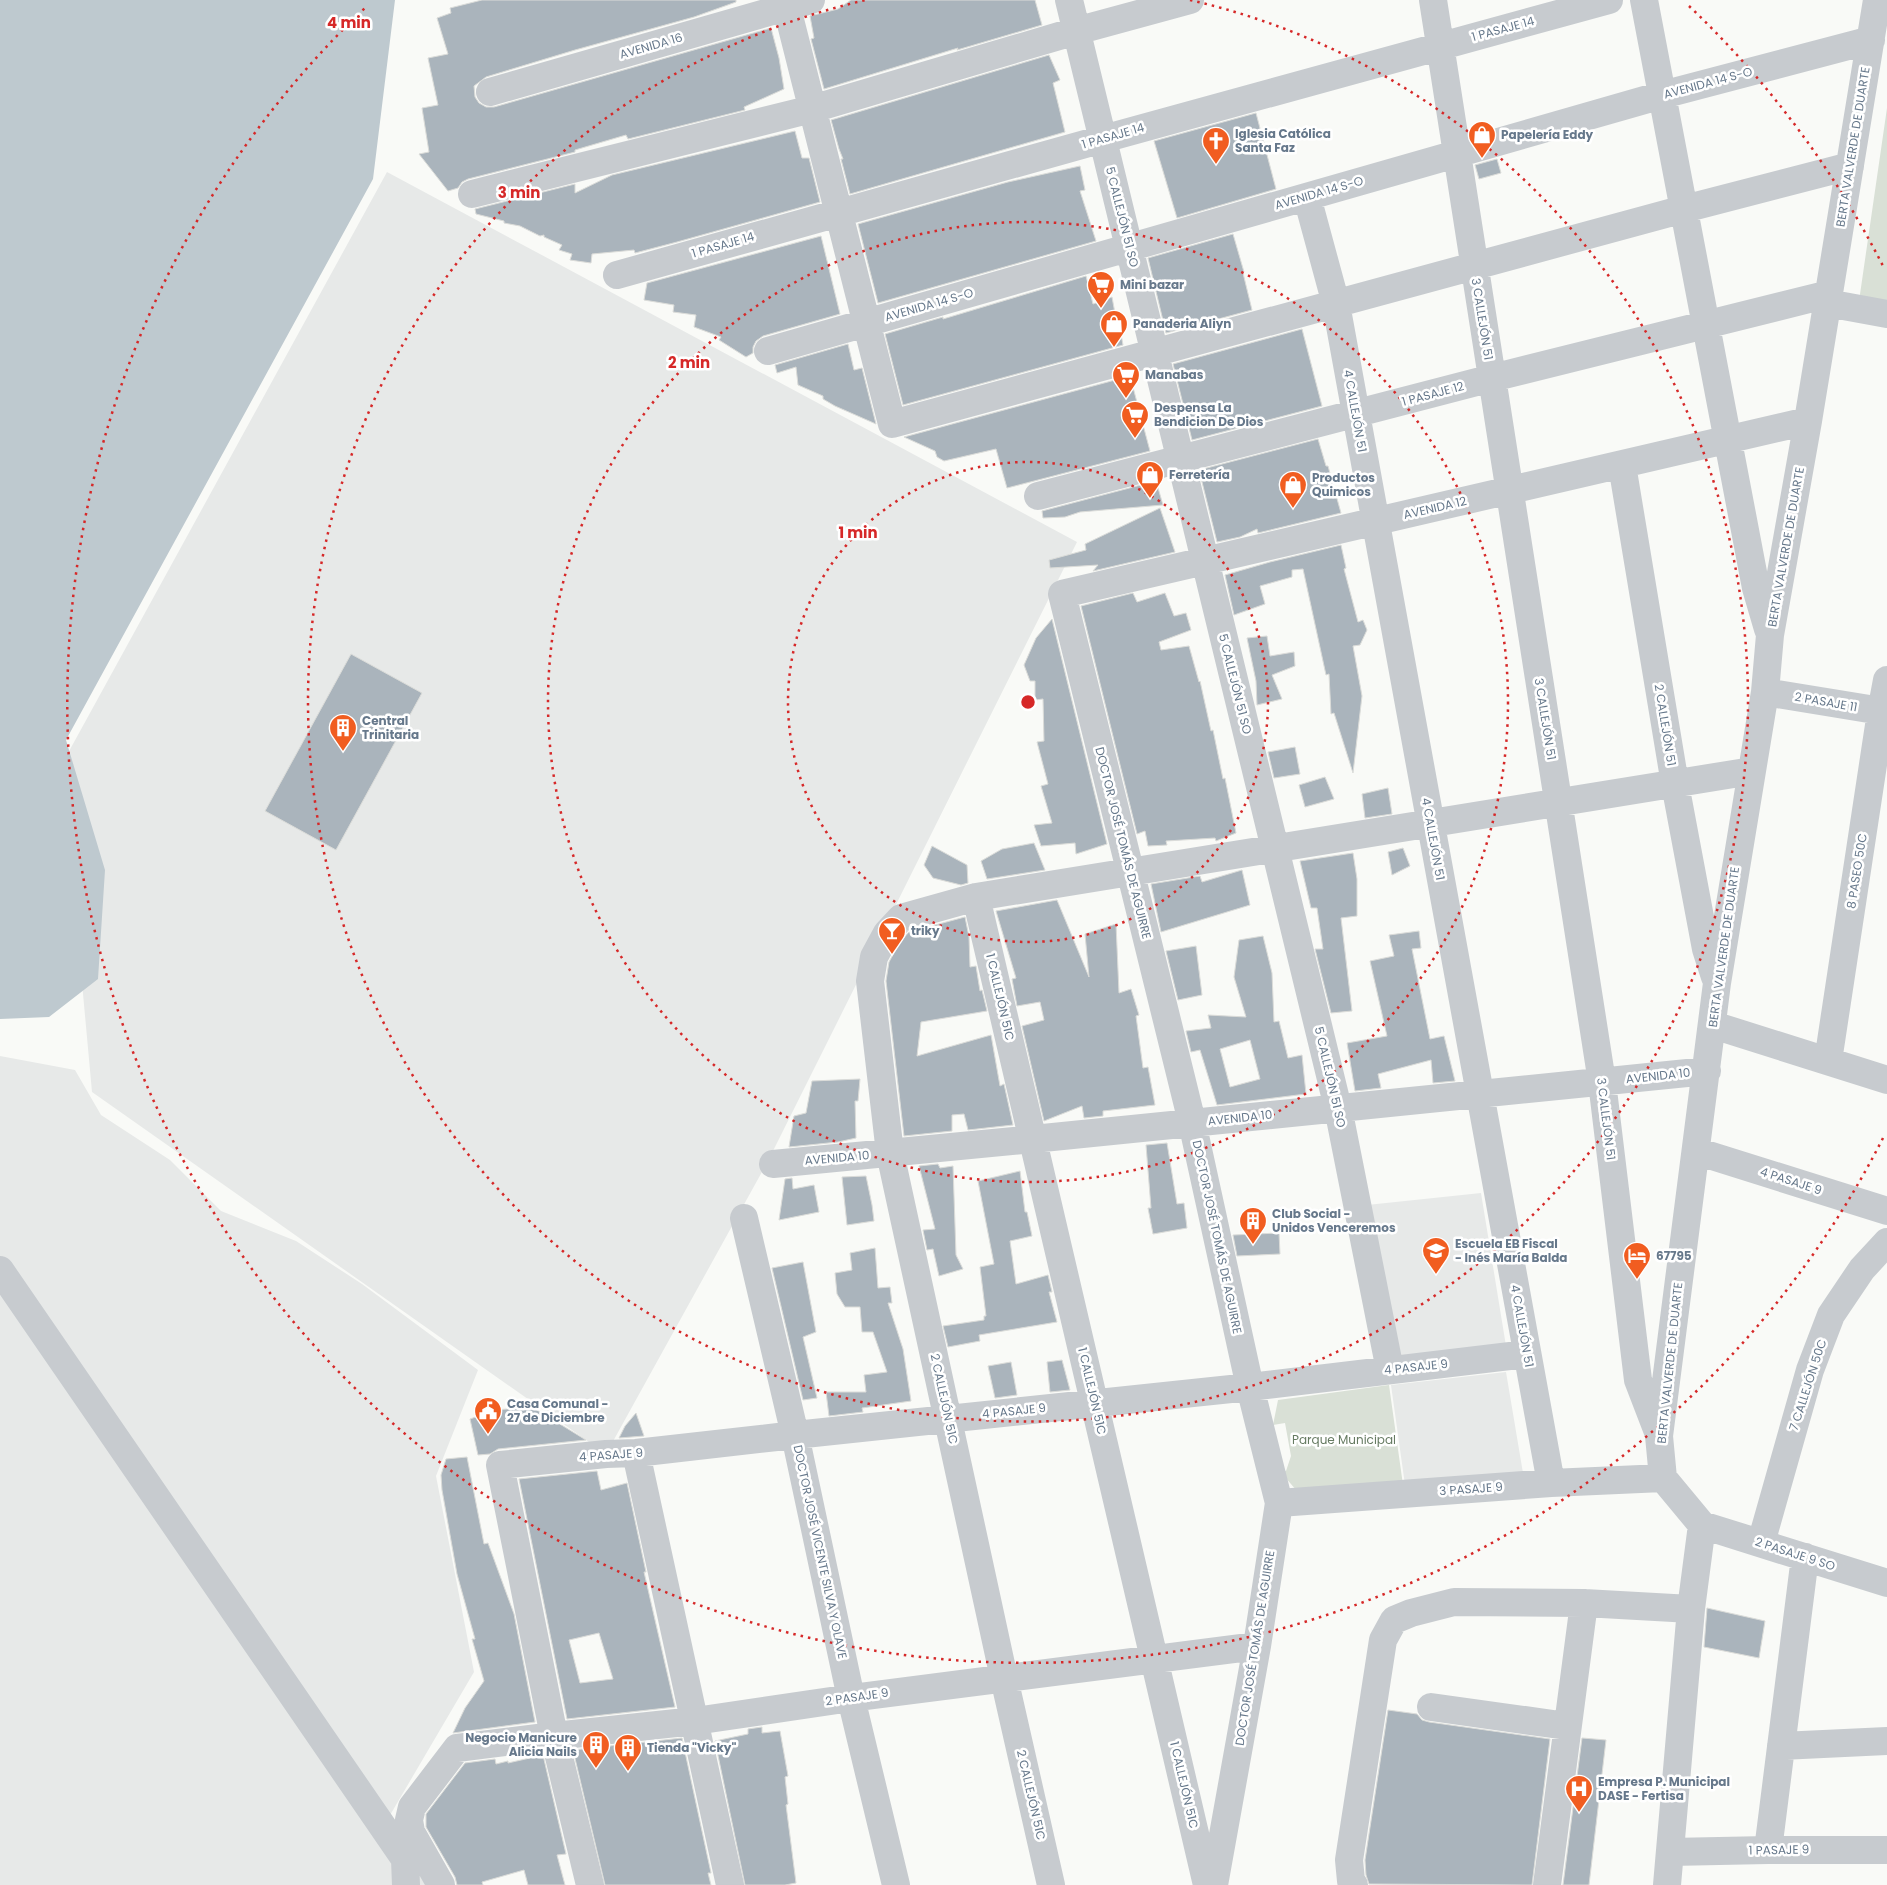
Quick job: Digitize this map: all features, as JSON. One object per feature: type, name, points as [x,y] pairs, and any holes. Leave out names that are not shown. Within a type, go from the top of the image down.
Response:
[{"type":"street","name":"5 CALLEJÓN 51 SO","points":[[1069,0],[1338,1108],[1390,1370]]},
{"type":"street","points":[[472,194],[812,109],[1076,31],[1190,0]]},
{"type":"street","name":"3 CALLEJÓN 51","points":[[1433,0],[1602,1082],[1638,1380],[1659,1436]]},
{"type":"street","name":"1 PASAJE 14","points":[[617,275],[1609,0]]},
{"type":"street","points":[[1644,0],[1756,588],[1770,635]]},
{"type":"street","name":"BERTA VALVERDE DE DUARTE","points":[[1663,1478],[1659,1436],[1717,983],[1765,692],[1770,635],[1808,421],[1877,0]]},
{"type":"street","points":[[794,3],[812,109],[892,424],[1684,209],[1850,166]]},
{"type":"street","name":"AVENIDA 16","points":[[490,92],[794,3]]},
{"type":"street","name":"AVENIDA 14 S-O","points":[[768,352],[1662,94],[1870,40]]},
{"type":"street","name":"4 CALLEJÓN 51","points":[[1307,197],[1336,304],[1551,1483]]},
{"type":"street","points":[[1828,298],[1887,314]]},
{"type":"street","name":"1 PASAJE 12","points":[[1038,496],[1706,324],[1828,298]]},
{"type":"street","name":"AVENIDA 12","points":[[1062,594],[1808,421]]},
{"type":"street","name":"2 CALLEJÓN 51","points":[[1622,465],[1675,784],[1706,949],[1717,983]]},
{"type":"street","name":"DOCTOR JOSÉ TOMÁS DE AGUIRRE","points":[[1062,594],[1192,1122],[1250,1387],[1279,1503],[1257,1646],[1214,1885]]},
{"type":"street","name":"8 PASEO 50C","points":[[1828,1061],[1884,712],[1887,680]]},
{"type":"street","name":"2 PASAJE 11","points":[[1765,692],[1884,712]]},
{"type":"street","points":[[976,897],[1752,771]]},
{"type":"street","name":"2 CALLEJÓN 51C","points":[[976,897],[902,918],[887,933],[874,957],[870,981],[890,1153],[1051,1885]]},
{"type":"street","name":"1 CALLEJÓN 51C","points":[[976,897],[1207,1885]]},
{"type":"street","points":[[1713,1025],[1887,1080]]},
{"type":"street","name":"AVENIDA 10","points":[[773,1164],[1706,1071]]},
{"type":"street","name":"4 PASAJE 9","points":[[1696,1151],[1887,1212]]},
{"type":"street","name":"DOCTOR JOSÉ VICENTE SILVA Y OLAVE","points":[[744,1218],[795,1435],[851,1698],[896,1885]]},
{"type":"street","name":"7 CALLEJÓN 50C","points":[[1761,1543],[1810,1370],[1831,1315],[1862,1269],[1887,1242]]},
{"type":"street","points":[[0,1270],[405,1859],[406,1885]]},
{"type":"street","name":"4 PASAJE 9","points":[[554,1736],[500,1465],[606,1454],[636,1454],[948,1418],[1250,1387],[1527,1354]]},
{"type":"street","points":[[636,1454],[730,1885]]},
{"type":"street","points":[[1663,1478],[1702,1525],[1691,1609],[1667,1885]]},
{"type":"street","name":"3 PASAJE 9","points":[[1279,1503],[1551,1483],[1663,1478]]},
{"type":"street","name":"2 PASAJE 9 SO","points":[[1702,1525],[1887,1583]]},
{"type":"street","points":[[1768,1850],[1805,1557]]},
{"type":"street","points":[[1354,1885],[1351,1881],[1349,1860],[1383,1640],[1394,1620],[1454,1602],[1584,1603],[1691,1609]]},
{"type":"street","points":[[1547,1885],[1584,1603]]},
{"type":"street","name":"2 PASAJE 9","points":[[441,1885],[411,1832],[409,1820],[412,1807],[457,1748],[695,1722],[851,1698],[1257,1646]]},
{"type":"street","points":[[1431,1707],[1567,1726]]},
{"type":"street","points":[[554,1736],[590,1885]]},
{"type":"street","points":[[1781,1746],[1887,1741]]},
{"type":"street","name":"1 PASAJE 9","points":[[1670,1852],[1887,1850]]},
{"type":"shaded area","points":[[0,0],[395,0],[373,179],[66,740],[105,870],[98,979],[49,1017],[0,1019]]},
{"type":"shaded area","points":[[387,172],[1077,542],[768,1161],[606,1454],[92,1092],[62,764]]},
{"type":"shaded area","points":[[0,1056],[75,1070],[101,1115],[170,1160],[221,1211],[296,1241],[362,1284],[478,1370],[436,1476],[474,1672],[386,1822],[426,1885],[0,1885]]},
{"type":"shaded area","name":"Escuela EB Fiscal - Inés María Balda","points":[[1481,1193],[1506,1346],[1393,1364],[1367,1205]]},
{"type":"shaded area","points":[[1506,1372],[1524,1479],[1405,1485],[1391,1385]]},
{"type":"green space","points":[[1887,108],[1887,313],[1858,308]]},
{"type":"green space","name":"Parque Municipal","points":[[1389,1385],[1403,1485],[1297,1491],[1278,1469],[1286,1471],[1291,1456],[1285,1423],[1273,1425],[1278,1400]]},
{"type":"building","points":[[482,0],[736,0],[736,2],[694,17],[486,77],[474,86],[475,97],[479,103],[486,107],[494,107],[771,28],[779,58],[784,89],[744,107],[745,110],[628,139],[626,135],[575,150],[575,152],[468,179],[462,182],[458,188],[448,191],[419,154],[429,152],[422,108],[438,105],[428,58],[448,54],[437,18],[451,13],[450,8]]},
{"type":"building","points":[[851,0],[1035,0],[1042,25],[957,50],[958,48],[824,89],[811,39],[814,38],[810,16],[838,9]]},
{"type":"building","points":[[1049,55],[1060,80],[1053,83],[1065,132],[850,194],[841,159],[843,159],[831,120]]},
{"type":"building","name":"Iglesia Católica Santa Faz","points":[[1256,113],[1276,189],[1177,218],[1154,141]]},
{"type":"building","points":[[795,131],[802,158],[809,158],[820,202],[635,253],[634,250],[592,254],[591,263],[570,260],[572,254],[559,250],[562,245],[544,237],[544,235],[540,236],[520,226],[476,214],[475,209],[575,184],[575,193],[612,175]]},
{"type":"building","points":[[1497,159],[1501,173],[1479,179],[1475,165]]},
{"type":"building","points":[[1080,166],[1085,190],[1080,191],[1096,241],[878,303],[858,224],[1008,182]]},
{"type":"building","points":[[1233,234],[1252,310],[1166,333],[1148,258]]},
{"type":"building","points":[[821,236],[840,314],[763,336],[756,341],[753,353],[746,357],[719,340],[721,337],[694,327],[696,315],[673,312],[674,305],[644,300],[647,283]]},
{"type":"building","points":[[1086,276],[1093,304],[1112,297],[1119,335],[1121,334],[1123,345],[903,405],[885,334],[943,317],[943,319]]},
{"type":"building","points":[[1302,329],[1322,406],[1192,440],[1173,364]]},
{"type":"building","points":[[848,344],[854,370],[862,368],[876,424],[835,406],[823,399],[823,396],[798,385],[796,367],[777,373],[775,365]]},
{"type":"building","points":[[1130,376],[1150,451],[1007,488],[996,449],[944,461],[937,457],[935,451],[904,437]]},
{"type":"building","points":[[1318,439],[1326,466],[1328,466],[1341,513],[1258,533],[1257,529],[1240,537],[1217,542],[1199,470]]},
{"type":"building","points":[[1156,481],[1163,505],[1080,512],[1065,517],[1043,518],[1042,511]]},
{"type":"building","points":[[1160,508],[1175,552],[1093,571],[1098,565],[1050,568],[1049,560],[1086,550],[1085,544]]},
{"type":"building","points":[[1341,545],[1346,568],[1344,569],[1358,622],[1363,620],[1367,630],[1360,645],[1353,646],[1362,696],[1353,773],[1334,713],[1331,714],[1329,674],[1326,675],[1303,569],[1292,570],[1292,577],[1260,586],[1265,604],[1234,615],[1225,575]]},
{"type":"building","points":[[1133,593],[1137,602],[1165,593],[1174,616],[1186,613],[1191,630],[1159,642],[1161,650],[1189,646],[1200,681],[1223,779],[1225,778],[1236,833],[1216,841],[1215,838],[1166,841],[1167,845],[1148,846],[1145,831],[1137,834],[1081,606]]},
{"type":"building","points":[[1052,619],[1107,844],[1076,854],[1075,843],[1041,846],[1034,825],[1052,823],[1041,786],[1048,784],[1037,742],[1044,741],[1043,699],[1035,700],[1035,681],[1030,681],[1024,665],[1036,638]]},
{"type":"building","points":[[1267,636],[1270,656],[1294,652],[1295,666],[1272,675],[1282,699],[1257,705],[1256,681],[1247,638]]},
{"type":"building","name":"Central Trinitaria","points":[[351,654],[422,693],[336,850],[265,811]]},
{"type":"building","points":[[1295,747],[1300,774],[1274,778],[1268,752]]},
{"type":"building","points":[[1325,777],[1334,799],[1305,807],[1299,785]]},
{"type":"building","points":[[1388,788],[1392,814],[1365,818],[1362,794]]},
{"type":"building","points":[[1034,843],[1045,870],[987,879],[981,861],[1002,849]]},
{"type":"building","points":[[932,846],[967,865],[968,883],[961,885],[933,878],[924,865]]},
{"type":"building","points":[[1403,848],[1410,866],[1392,875],[1388,852]]},
{"type":"building","points":[[1353,853],[1357,879],[1357,916],[1341,918],[1352,1011],[1331,1013],[1315,949],[1323,949],[1317,908],[1311,908],[1300,861]]},
{"type":"building","points":[[1242,870],[1250,905],[1161,932],[1151,884],[1200,876],[1202,882]]},
{"type":"building","points":[[1057,900],[1089,977],[1085,934],[1116,924],[1119,993],[1131,989],[1139,1015],[1136,1016],[1143,1068],[1148,1067],[1155,1105],[1103,1111],[1103,1116],[1084,1118],[1082,1106],[1044,1121],[1022,1026],[1044,1020],[1040,1002],[1017,1006],[1012,979],[1016,978],[996,911]]},
{"type":"building","points":[[965,917],[969,937],[970,967],[976,966],[980,991],[982,990],[987,1011],[921,1022],[917,1056],[991,1035],[1000,1086],[1004,1084],[1013,1125],[968,1130],[964,1114],[952,1115],[952,1131],[904,1136],[886,981],[889,962],[900,942],[909,932]]},
{"type":"building","points":[[1419,931],[1421,948],[1412,949],[1430,1039],[1444,1036],[1455,1081],[1433,1083],[1431,1060],[1378,1074],[1381,1088],[1355,1091],[1347,1043],[1387,1036],[1370,961],[1394,956],[1389,935]]},
{"type":"building","points":[[1263,936],[1272,973],[1274,1022],[1279,1021],[1288,1058],[1302,1055],[1306,1094],[1217,1105],[1200,1050],[1191,1052],[1186,1031],[1211,1028],[1208,1015],[1246,1017],[1234,977],[1239,940]],"holes":[[[1250,1040],[1260,1079],[1230,1087],[1220,1049]]]},
{"type":"building","points":[[1196,946],[1202,995],[1178,1000],[1166,951]]},
{"type":"building","points":[[860,1079],[858,1101],[855,1101],[856,1138],[838,1142],[789,1147],[794,1116],[806,1113],[812,1081]]},
{"type":"building","points":[[1167,1143],[1177,1204],[1184,1203],[1187,1228],[1153,1234],[1148,1208],[1151,1208],[1146,1145]]},
{"type":"building","points":[[938,1164],[940,1168],[953,1166],[956,1255],[963,1269],[939,1276],[933,1249],[927,1250],[923,1230],[935,1229],[919,1166]]},
{"type":"building","points":[[1020,1171],[1025,1212],[1027,1212],[1032,1236],[1010,1241],[1016,1284],[1048,1275],[1052,1292],[1049,1292],[1057,1322],[979,1335],[980,1341],[948,1347],[943,1326],[984,1320],[984,1316],[986,1316],[980,1267],[994,1264],[978,1181]]},
{"type":"building","points":[[866,1176],[874,1221],[847,1225],[842,1177]]},
{"type":"building","points":[[792,1178],[793,1189],[814,1185],[819,1212],[779,1220],[785,1179]]},
{"type":"building","name":"Club Social - Unidos Venceremos","points":[[1279,1233],[1280,1254],[1237,1256],[1233,1235]]},
{"type":"building","points":[[875,1248],[878,1288],[890,1287],[892,1303],[888,1303],[903,1349],[911,1401],[862,1408],[863,1412],[829,1416],[826,1392],[866,1392],[864,1375],[887,1372],[873,1332],[862,1332],[860,1307],[845,1307],[837,1294],[835,1273],[852,1270],[850,1253]]},
{"type":"building","points":[[803,1262],[816,1332],[803,1337],[817,1398],[803,1400],[772,1268]]},
{"type":"building","points":[[1062,1360],[1070,1390],[1050,1392],[1047,1362]]},
{"type":"building","points":[[1011,1362],[1017,1395],[995,1398],[988,1366]]},
{"type":"building","points":[[532,1407],[586,1440],[498,1449],[490,1454],[478,1455],[470,1419],[495,1410]]},
{"type":"building","points":[[636,1413],[644,1436],[619,1438],[625,1426]]},
{"type":"building","points":[[467,1457],[484,1544],[488,1543],[514,1614],[535,1722],[453,1733],[465,1708],[484,1681],[472,1639],[475,1639],[457,1574],[442,1490],[441,1475],[446,1459]]},
{"type":"building","points":[[597,1471],[601,1490],[627,1483],[646,1572],[644,1572],[675,1707],[567,1719],[519,1479]],"holes":[[[599,1633],[613,1679],[580,1683],[569,1640]]]},
{"type":"building","points":[[1707,1608],[1765,1621],[1759,1658],[1704,1647]]},
{"type":"building","points":[[1388,1710],[1417,1714],[1422,1720],[1429,1722],[1550,1739],[1532,1885],[1369,1884],[1365,1860]]},
{"type":"building","points":[[762,1727],[762,1733],[780,1731],[788,1776],[785,1777],[788,1804],[786,1805],[796,1883],[785,1885],[745,1885],[715,1741],[748,1734],[748,1729]]},
{"type":"building","points":[[682,1738],[711,1873],[708,1873],[711,1885],[605,1885],[573,1750]]},
{"type":"building","name":"Empresa P. Municipal DASE - Fertisa","points":[[1582,1738],[1606,1740],[1589,1885],[1563,1885]]},
{"type":"building","points":[[543,1755],[566,1854],[557,1855],[565,1885],[528,1885],[524,1870],[482,1882],[483,1885],[457,1885],[455,1877],[426,1827],[426,1814],[465,1763],[495,1759],[496,1764],[508,1761],[508,1763]]},
{"type":"place","name":"Papelería Eddy","points":[[1482,159]]},
{"type":"place","name":"Iglesia Católica Santa Faz","points":[[1216,165]]},
{"type":"place","name":"Mini bazar","points":[[1101,309]]},
{"type":"place","name":"Panaderia Aliyn","points":[[1114,348]]},
{"type":"place","name":"Manabas","points":[[1126,399]]},
{"type":"place","name":"Despensa La Bendicion De Dios","points":[[1135,439]]},
{"type":"place","name":"Ferretería","points":[[1150,499]]},
{"type":"place","name":"Productos Quimicos","points":[[1293,509]]},
{"type":"place","name":"Central Trinitaria","points":[[343,752]]},
{"type":"place","name":"triky","points":[[892,955]]},
{"type":"place","name":"Club Social - Unidos Venceremos","points":[[1253,1245]]},
{"type":"place","name":"Escuela EB Fiscal - Inés María Balda","points":[[1436,1275]]},
{"type":"place","name":"67795","points":[[1637,1280]]},
{"type":"place","name":"Casa Comunal - 27 de Diciembre","points":[[488,1435]]},
{"type":"place","name":"Negocio Manicure Alicia Nails","points":[[596,1769]]},
{"type":"place","name":"Tienda \"Vicky\"","points":[[628,1772]]},
{"type":"place","name":"Empresa P. Municipal DASE - Fertisa","points":[[1579,1813]]}]
